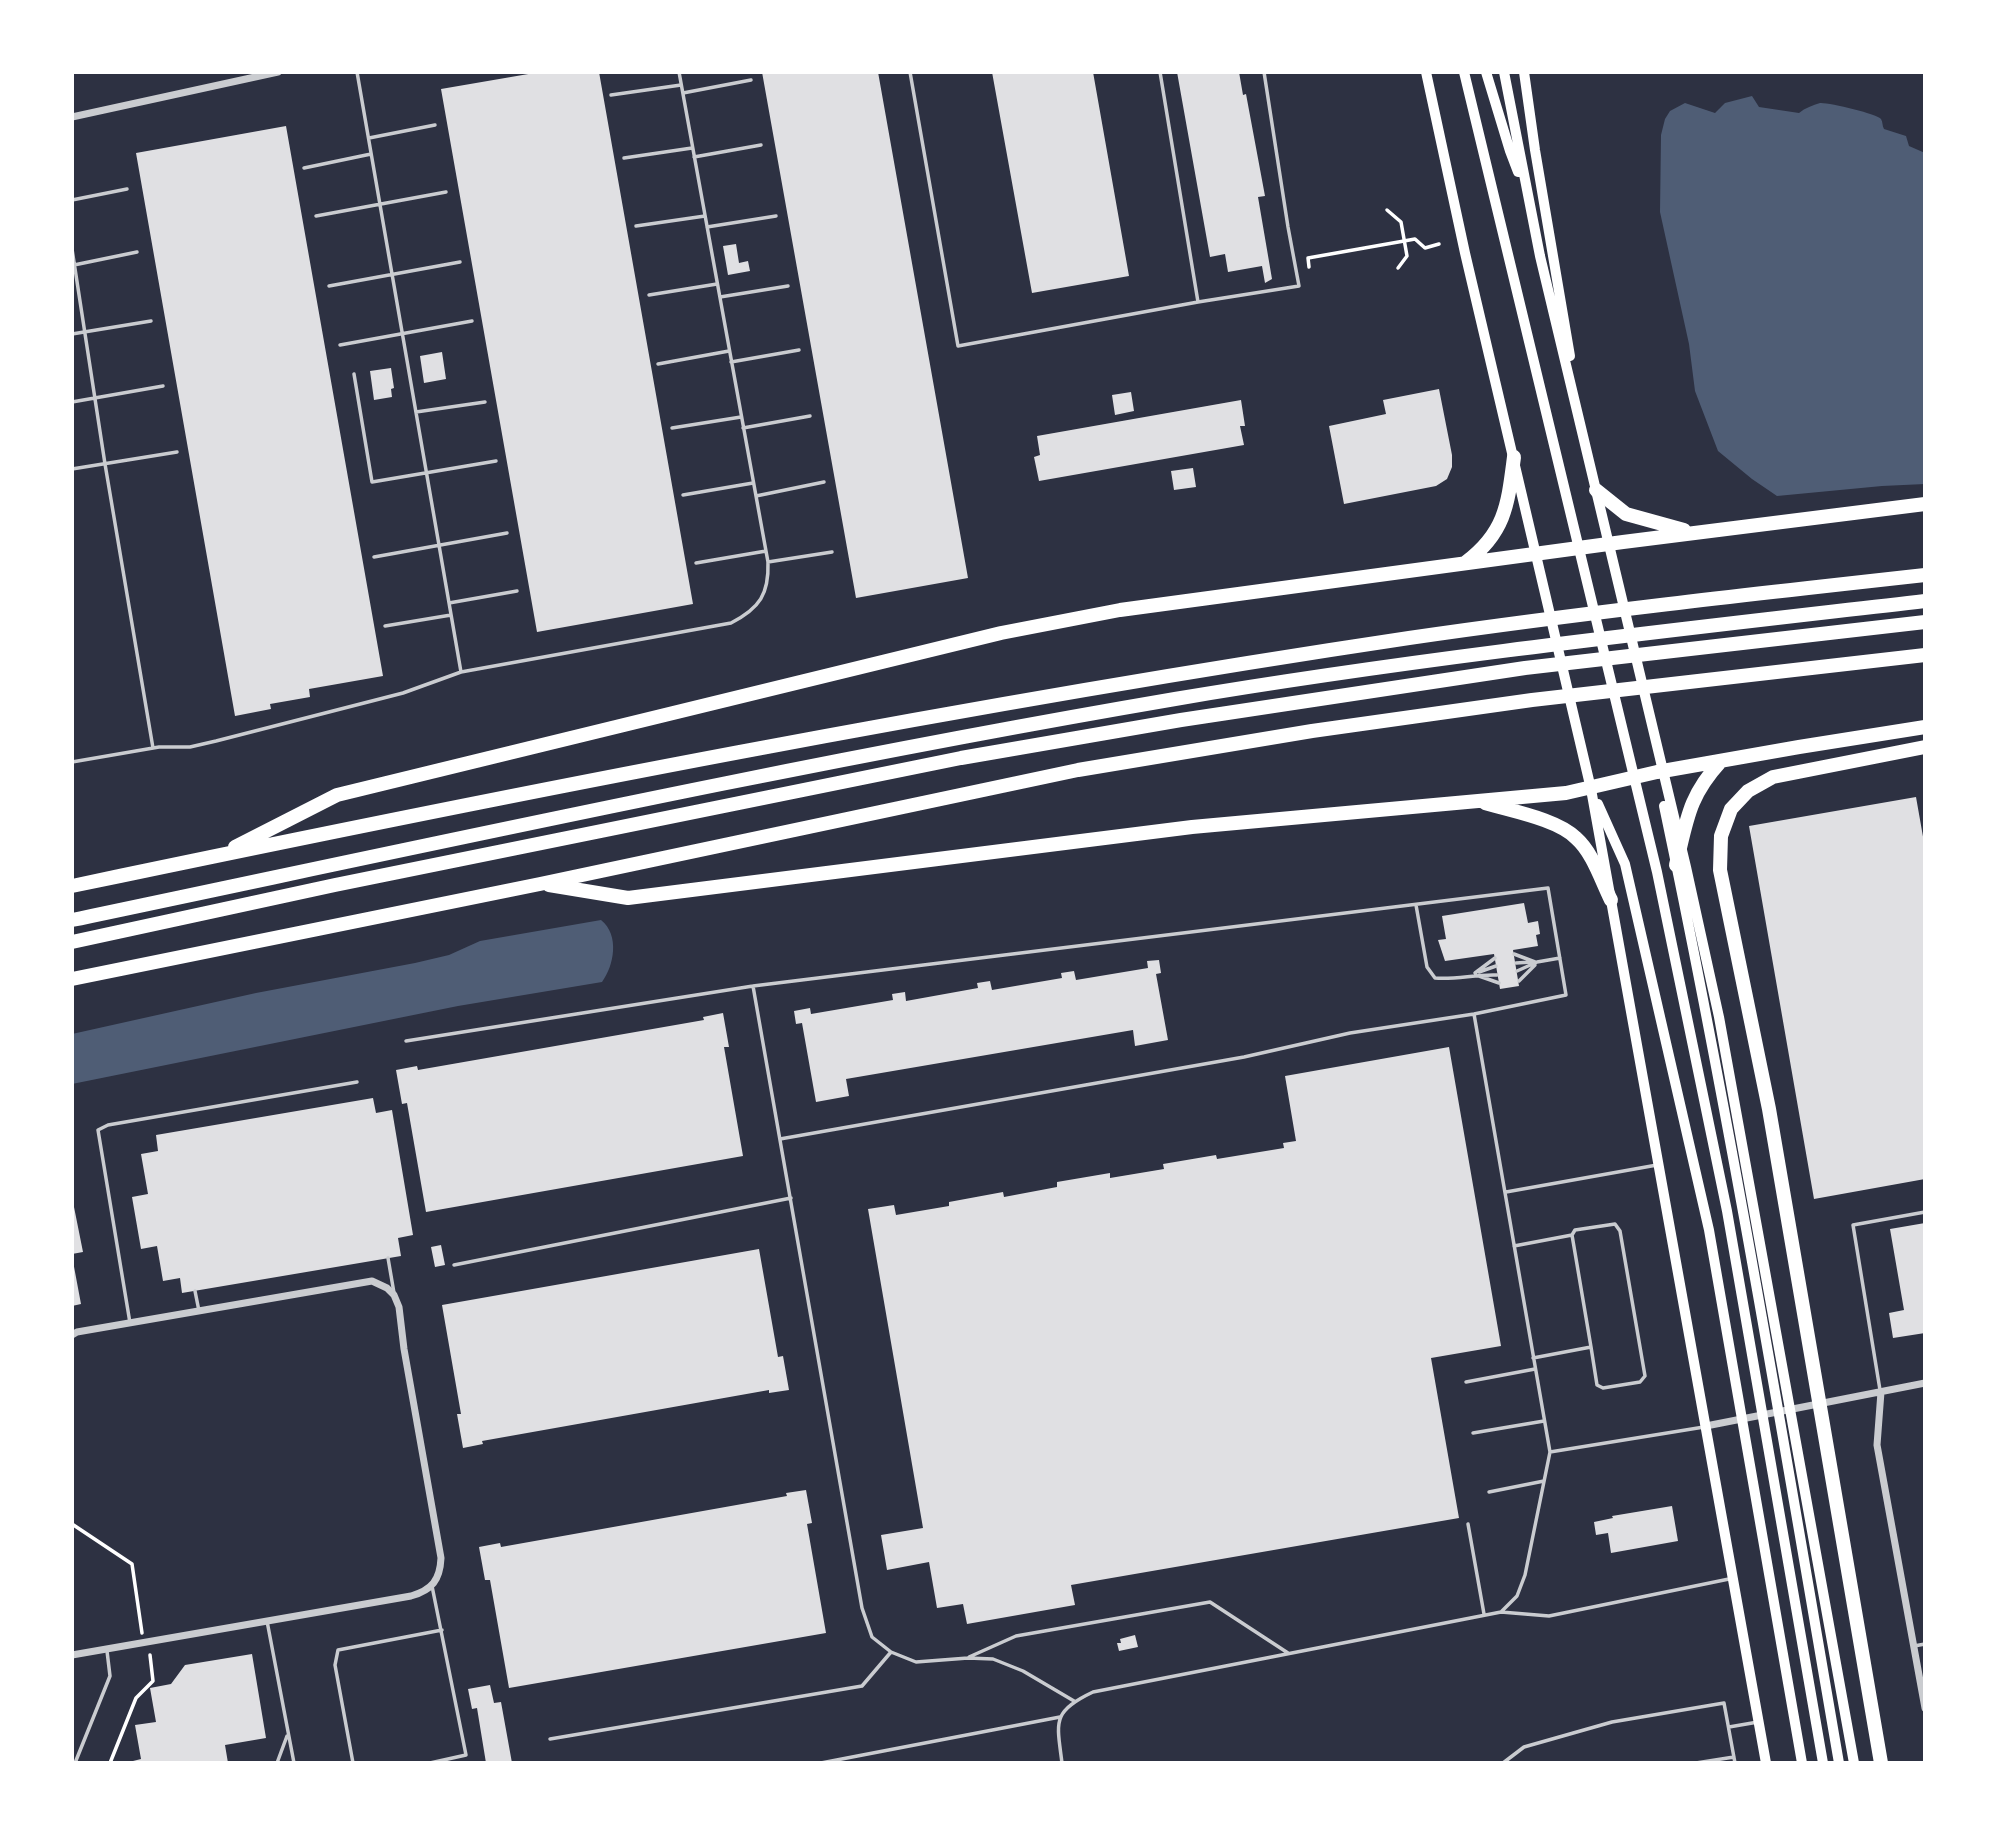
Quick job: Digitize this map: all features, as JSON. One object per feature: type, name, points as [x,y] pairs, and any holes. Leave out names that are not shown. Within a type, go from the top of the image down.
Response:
[{"type":"highway","points":[[1463,564],[1492,539],[1502,520],[1507,507],[1514,457]]},
{"type":"highway","points":[[1595,491],[1626,514],[1696,532]]},
{"type":"highway","points":[[220,855],[337,795],[1001,634],[1120,610],[1696,532],[1925,504]]},
{"type":"highway","points":[[72,886],[545,790],[1083,690],[1517,623],[1925,575]]},
{"type":"highway","points":[[72,920],[956,738],[1191,697],[1520,649],[1925,601]]},
{"type":"highway","points":[[72,942],[335,885],[961,758],[1181,720],[1525,668],[1925,622]]},
{"type":"highway","points":[[72,979],[540,884],[1078,770],[1312,731],[1532,700],[1925,655]]},
{"type":"highway","points":[[540,884],[628,898],[1192,827],[1591,789],[1657,772],[1925,727]]},
{"type":"highway","points":[[1881,1763],[1769,1109],[1720,870],[1721,836],[1731,809],[1748,791],[1773,777],[1925,747]]},
{"type":"highway","points":[[1681,866],[1692,800],[1705,778],[1721,761]]},
{"type":"highway","points":[[1476,801],[1559,826],[1577,838],[1611,900]]},
{"type":"main road","points":[[1426,72],[1465,253],[1591,789],[1766,1763]]},
{"type":"main road","points":[[1464,72],[1657,872],[1727,1211],[1824,1763]]},
{"type":"main road","points":[[1486,72],[1510,151],[1525,187],[1548,227]]},
{"type":"main road","points":[[1504,72],[1540,256],[1681,866],[1839,1763]]},
{"type":"main road","points":[[1524,72],[1548,227],[1605,545],[1657,772],[1719,1017],[1854,1763]]},
{"type":"main road","points":[[1591,789],[1625,864],[1709,1230],[1802,1763]]},
{"type":"street","points":[[72,117],[278,72]]},
{"type":"street","points":[[72,1335],[372,1281],[380,1283],[394,1295],[399,1307],[441,1558],[438,1578],[432,1587],[411,1596],[72,1655]]},
{"type":"street","points":[[1706,1426],[1925,1384]]},
{"type":"street","points":[[1881,1392],[1877,1445],[1925,1708]]},
{"type":"lane","points":[[234,72],[236,81]]},
{"type":"lane","points":[[357,72],[461,672]]},
{"type":"lane","points":[[72,762],[153,748],[190,747],[402,693],[461,672],[731,623],[748,614],[761,600],[768,583],[768,562],[679,72]]},
{"type":"lane","points":[[910,72],[958,346],[1300,286],[1287,227],[1264,72]]},
{"type":"lane","points":[[1160,72],[1198,302]]},
{"type":"lane","points":[[682,93],[751,80]]},
{"type":"lane","points":[[611,95],[681,85]]},
{"type":"lane","points":[[369,138],[435,125]]},
{"type":"lane","points":[[694,157],[761,145]]},
{"type":"lane","points":[[624,158],[692,148]]},
{"type":"lane","points":[[304,167],[371,154]]},
{"type":"lane","points":[[72,200],[127,189]]},
{"type":"lane","points":[[316,216],[446,192]]},
{"type":"lane","points":[[636,226],[705,216]]},
{"type":"lane","points":[[707,227],[776,216]]},
{"type":"lane","points":[[72,249],[153,748]]},
{"type":"lane","points":[[73,265],[137,252]]},
{"type":"lane","points":[[329,286],[460,262]]},
{"type":"lane","points":[[649,295],[717,284]]},
{"type":"lane","points":[[720,297],[788,286]]},
{"type":"lane","points":[[72,334],[151,321]]},
{"type":"lane","points":[[340,345],[472,321]]},
{"type":"lane","points":[[731,362],[799,350]]},
{"type":"lane","points":[[658,364],[729,351]]},
{"type":"lane","points":[[354,374],[372,482],[496,461]]},
{"type":"lane","points":[[72,402],[163,386]]},
{"type":"lane","points":[[416,412],[485,402]]},
{"type":"lane","points":[[743,428],[810,416]]},
{"type":"lane","points":[[672,428],[741,417]]},
{"type":"lane","points":[[72,469],[177,452]]},
{"type":"lane","points":[[756,496],[824,482]]},
{"type":"lane","points":[[683,495],[753,483]]},
{"type":"lane","points":[[374,556],[507,533]]},
{"type":"lane","points":[[696,563],[765,551]]},
{"type":"lane","points":[[768,562],[832,552]]},
{"type":"lane","points":[[449,603],[517,591]]},
{"type":"lane","points":[[385,626],[451,614]]},
{"type":"lane","points":[[406,1041],[753,986],[1548,888],[1566,995],[1475,1014],[1350,1033],[1244,1057],[780,1139]]},
{"type":"lane","points":[[1416,905],[1427,967],[1435,978],[1447,979],[1474,974],[1496,966]]},
{"type":"lane","points":[[1514,954],[1537,962]]},
{"type":"lane","points":[[1474,974],[1495,958]]},
{"type":"lane","points":[[1516,963],[1560,958]]},
{"type":"lane","points":[[1517,971],[1537,962]]},
{"type":"lane","points":[[1518,981],[1537,962]]},
{"type":"lane","points":[[1474,974],[1497,975]]},
{"type":"lane","points":[[1474,974],[1499,983]]},
{"type":"lane","points":[[753,986],[862,1608],[872,1637],[891,1652],[916,1662],[968,1658],[993,1660],[1023,1671],[1074,1701]]},
{"type":"lane","points":[[1475,1014],[1550,1452],[1525,1575],[1517,1596],[1501,1612]]},
{"type":"lane","points":[[130,1323],[98,1130],[108,1125],[357,1082]]},
{"type":"lane","points":[[1505,1192],[1659,1165]]},
{"type":"lane","points":[[454,1265],[790,1198]]},
{"type":"lane","points":[[1881,1392],[1853,1225],[1925,1212]]},
{"type":"lane","points":[[1615,1224],[1620,1231],[1645,1376],[1640,1382],[1603,1388],[1597,1385],[1591,1347],[1572,1235],[1575,1230],[1615,1224]]},
{"type":"lane","points":[[1514,1246],[1572,1235]]},
{"type":"lane","points":[[388,1258],[394,1295]]},
{"type":"lane","points":[[195,1292],[199,1311]]},
{"type":"lane","points":[[1533,1358],[1591,1347]]},
{"type":"lane","points":[[1466,1381],[1535,1369]]},
{"type":"lane","points":[[1473,1433],[1544,1420]]},
{"type":"lane","points":[[1550,1452],[1706,1426]]},
{"type":"lane","points":[[1489,1492],[1544,1481]]},
{"type":"lane","points":[[1468,1524],[1484,1614]]},
{"type":"lane","points":[[1062,1763],[1057,1724],[1060,1717],[1064,1709],[1074,1701],[1093,1692],[1484,1614],[1501,1612],[1549,1616],[1733,1578]]},
{"type":"lane","points":[[430,1763],[466,1755],[432,1587]]},
{"type":"lane","points":[[968,1658],[1016,1636],[1210,1602],[1288,1653]]},
{"type":"lane","points":[[267,1620],[294,1763]]},
{"type":"lane","points":[[353,1763],[335,1665],[338,1650],[442,1630]]},
{"type":"lane","points":[[1914,1646],[1925,1644]]},
{"type":"lane","points":[[75,1763],[110,1676],[106,1649]]},
{"type":"lane","points":[[550,1739],[862,1686],[891,1652]]},
{"type":"lane","points":[[1503,1763],[1524,1747],[1612,1722],[1724,1703],[1735,1763]]},
{"type":"lane","points":[[821,1763],[1060,1717]]},
{"type":"lane","points":[[1729,1727],[1758,1722]]},
{"type":"lane","points":[[277,1763],[288,1733]]},
{"type":"lane","points":[[1696,1763],[1734,1757]]},
{"type":"path","points":[[1387,210],[1401,222],[1407,256],[1398,268]]},
{"type":"path","points":[[1309,267],[1308,258],[1415,239],[1425,248],[1439,244]]},
{"type":"path","points":[[72,1524],[132,1564],[142,1633]]},
{"type":"path","points":[[110,1763],[136,1698],[153,1681],[149,1653]]},
{"type":"water","points":[[1752,96],[1759,107],[1799,113],[1825,103],[1871,114],[1881,119],[1884,129],[1906,136],[1909,146],[1925,153],[1925,484],[1777,496],[1718,451],[1695,391],[1689,344],[1660,212],[1661,135],[1670,111],[1685,103],[1715,113],[1725,103]]},
{"type":"water","points":[[601,920],[607,926],[613,942],[610,968],[602,982],[458,1006],[72,1084],[72,1034],[256,993],[415,963],[449,955],[480,941]]},
{"type":"building","points":[[540,72],[599,72],[693,604],[537,632],[441,89]]},
{"type":"building","points":[[762,72],[878,72],[968,578],[856,598]]},
{"type":"building","points":[[992,72],[1093,72],[1129,276],[1032,293]]},
{"type":"building","points":[[1177,72],[1239,72],[1243,95],[1246,94],[1265,196],[1258,197],[1272,279],[1265,283],[1262,266],[1228,272],[1225,254],[1210,257]]},
{"type":"building","points":[[286,126],[383,676],[309,689],[310,697],[270,704],[271,709],[235,716],[136,153]]},
{"type":"building","points":[[736,244],[739,263],[748,261],[750,271],[728,275],[723,246]]},
{"type":"building","points":[[442,352],[446,379],[424,383],[420,356]]},
{"type":"building","points":[[391,368],[394,388],[391,389],[392,397],[374,400],[370,371]]},
{"type":"building","points":[[1439,389],[1452,455],[1452,467],[1447,479],[1436,486],[1344,504],[1329,426],[1386,414],[1383,400]]},
{"type":"building","points":[[1131,392],[1134,411],[1115,415],[1112,395]]},
{"type":"building","points":[[1241,400],[1245,426],[1240,426],[1244,445],[1039,481],[1034,457],[1040,455],[1037,436]]},
{"type":"building","points":[[1193,468],[1196,487],[1174,490],[1171,471]]},
{"type":"building","points":[[1916,797],[1925,848],[1925,1179],[1814,1199],[1749,826]]},
{"type":"building","points":[[1524,903],[1528,923],[1538,921],[1540,934],[1536,935],[1538,946],[1513,950],[1519,986],[1500,989],[1494,954],[1445,961],[1438,940],[1446,939],[1442,916]]},
{"type":"building","points":[[1159,960],[1161,973],[1156,974],[1168,1040],[1135,1046],[1133,1030],[846,1079],[849,1096],[816,1102],[802,1023],[796,1024],[794,1011],[810,1008],[811,1014],[893,1000],[892,994],[905,992],[906,1001],[978,988],[977,983],[990,981],[992,990],[1062,978],[1061,973],[1074,971],[1076,980],[1148,968],[1147,961]]},
{"type":"building","points":[[723,1013],[729,1047],[724,1047],[743,1156],[426,1212],[407,1103],[402,1104],[396,1070],[417,1066],[418,1070],[704,1020],[703,1017]]},
{"type":"building","points":[[1449,1047],[1501,1346],[1431,1358],[1459,1518],[1071,1585],[1075,1605],[967,1624],[963,1604],[937,1608],[929,1562],[887,1570],[881,1535],[923,1528],[868,1209],[894,1205],[896,1215],[949,1206],[949,1202],[1003,1192],[1004,1197],[1057,1187],[1057,1182],[1110,1173],[1110,1178],[1164,1169],[1163,1164],[1216,1155],[1217,1159],[1284,1148],[1283,1143],[1296,1141],[1285,1076]]},
{"type":"building","points":[[373,1098],[376,1113],[392,1110],[413,1235],[398,1238],[401,1256],[182,1293],[180,1278],[163,1281],[157,1246],[141,1249],[132,1197],[148,1194],[141,1154],[158,1151],[156,1135]]},
{"type":"building","points":[[72,1197],[83,1252],[72,1254]]},
{"type":"building","points":[[1925,1223],[1925,1333],[1893,1338],[1889,1313],[1904,1310],[1890,1229]]},
{"type":"building","points":[[441,1245],[445,1265],[435,1267],[431,1247]]},
{"type":"building","points":[[759,1249],[778,1357],[783,1356],[789,1390],[769,1393],[769,1390],[482,1441],[483,1444],[463,1448],[457,1414],[461,1414],[442,1305]]},
{"type":"building","points":[[72,1256],[81,1304],[72,1306]]},
{"type":"building","points":[[806,1490],[812,1523],[807,1524],[826,1633],[509,1688],[490,1580],[485,1580],[479,1547],[500,1543],[501,1547],[787,1496],[786,1493]]},
{"type":"building","points":[[1672,1506],[1678,1541],[1611,1553],[1608,1533],[1596,1535],[1594,1522],[1613,1518],[1612,1516]]},
{"type":"building","points":[[1135,1635],[1138,1647],[1119,1651],[1117,1643],[1121,1643],[1120,1639]]},
{"type":"building","points":[[252,1654],[266,1738],[225,1745],[228,1763],[125,1763],[141,1759],[135,1725],[156,1722],[150,1688],[171,1684],[185,1665]]},
{"type":"building","points":[[490,1685],[494,1703],[501,1702],[512,1763],[486,1763],[477,1708],[472,1709],[468,1689]]}]
